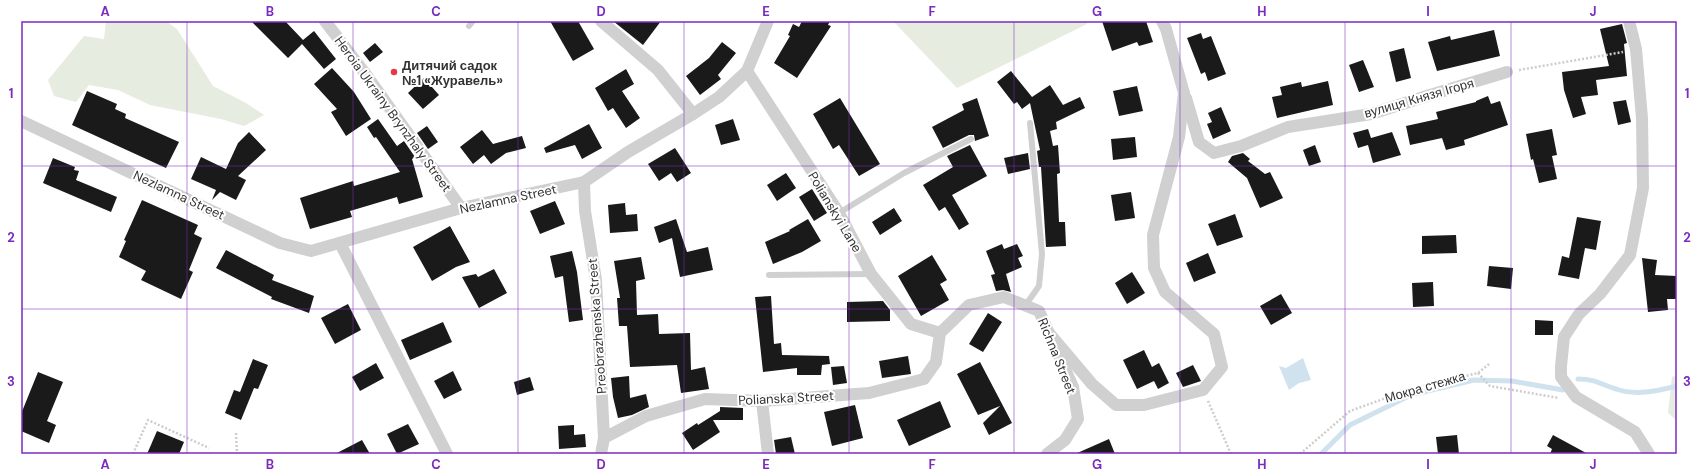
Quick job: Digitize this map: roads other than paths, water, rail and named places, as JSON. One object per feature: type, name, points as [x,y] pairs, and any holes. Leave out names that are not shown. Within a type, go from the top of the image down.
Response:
[{"type":"street","name":"Heroia Ukrainy Brynzhaly Street","points":[[325,21],[367,76],[461,208]]},
{"type":"street","points":[[601,21],[658,70],[693,114]]},
{"type":"street","points":[[584,182],[628,152],[719,97],[747,71],[768,21]]},
{"type":"street","points":[[1048,332],[1092,384],[1116,405],[1144,406],[1203,390],[1222,368],[1214,334],[1166,292],[1154,268],[1153,235],[1179,137],[1184,93],[1166,29],[1162,21]]},
{"type":"street","points":[[1629,21],[1636,49],[1642,118],[1643,188],[1630,255],[1600,294],[1579,314],[1564,338],[1561,377],[1576,398],[1635,432],[1649,454]]},
{"type":"street","name":"Polianskyi Lane","points":[[747,71],[839,213],[871,274],[911,324],[940,333]]},
{"type":"street","name":"вулиця Князя Ігоря","points":[[1184,93],[1200,142],[1214,153],[1241,146],[1288,126],[1371,114],[1507,72]]},
{"type":"street","name":"Nezlamna Street","points":[[21,121],[280,243],[311,251],[461,208],[584,182]]},
{"type":"street","name":"Preobrazhenska Street","points":[[584,182],[585,211],[596,280],[604,438],[601,454]]},
{"type":"street","points":[[340,242],[447,454]]},
{"type":"street","name":"Richna Street","points":[[940,333],[969,305],[1004,297],[1039,311],[1073,387],[1078,419],[1065,440],[1047,454]]},
{"type":"street","name":"Polianska Street","points":[[604,438],[646,416],[705,399],[762,401],[869,393],[924,379],[936,362],[940,333]]},
{"type":"street","points":[[762,401],[768,454]]},
{"type":"lane","points":[[1025,306],[1039,286],[1042,254],[1030,123]]},
{"type":"lane","points":[[839,213],[904,173],[971,139]]},
{"type":"lane","points":[[769,275],[871,274]]},
{"type":"water","points":[[1303,358],[1311,380],[1299,383],[1289,390],[1279,366],[1286,368]]},
{"type":"waterway","points":[[1578,379],[1594,381],[1616,389],[1631,392],[1654,391],[1677,386]]},
{"type":"waterway","points":[[1321,454],[1350,425],[1411,395],[1474,380],[1512,381],[1563,390]]},
{"type":"place","name":"Дитячий садок №1 «Журавель»","points":[[394,72]]}]
